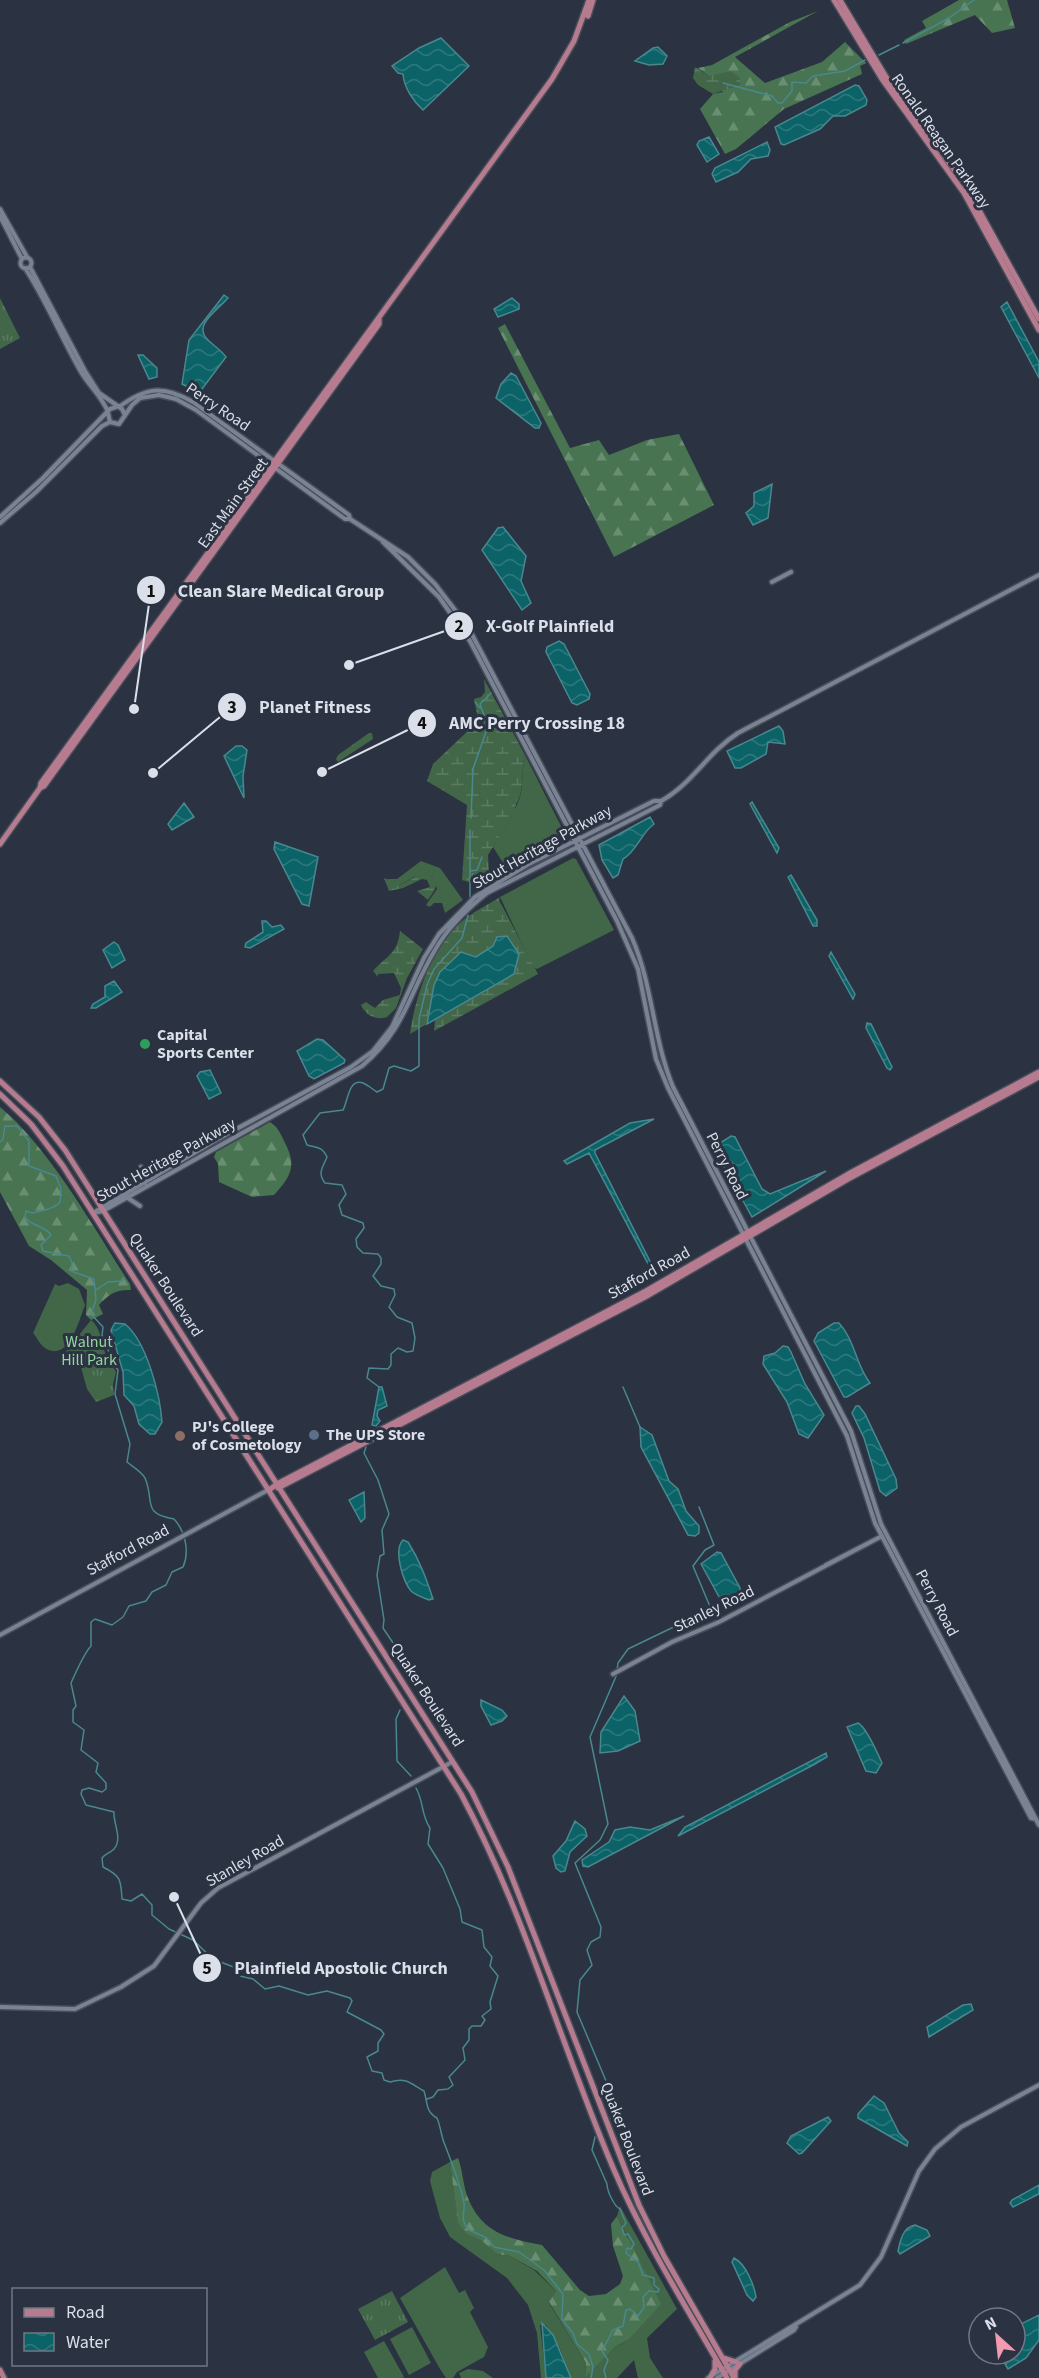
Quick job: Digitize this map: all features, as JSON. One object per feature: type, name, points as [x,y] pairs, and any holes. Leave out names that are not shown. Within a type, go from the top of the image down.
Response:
[{"type":"main road","name":"East Main Street","points":[[0,844],[56,762],[374,331],[379,319],[522,121],[564,60],[583,21],[586,20],[591,0]]},
{"type":"main road","name":"Ronald Reagan Parkway","points":[[834,0],[869,60],[964,193],[1039,330]]},
{"type":"main road","name":"Ronald Reagan Parkway","points":[[840,0],[886,77],[975,201],[1039,319]]},
{"type":"main road","name":"East Main Street","points":[[40,788],[60,766],[275,464]]},
{"type":"main road","name":"Stafford Road","points":[[269,1490],[621,1310],[852,1172],[1039,1072]]},
{"type":"main road","name":"Stafford Road","points":[[746,1236],[1039,1077]]},
{"type":"main road","name":"Quaker Boulevard","points":[[0,1081],[52,1133],[454,1761],[504,1859],[639,2205],[721,2356],[726,2372]]},
{"type":"main road","name":"Quaker Boulevard","points":[[0,1094],[45,1140],[93,1213],[445,1766],[468,1806],[496,1865],[623,2191],[710,2348],[726,2372],[734,2378]]},
{"type":"main road","points":[[710,2348],[716,2365],[712,2377]]},
{"type":"main road","points":[[721,2356],[730,2362],[738,2363],[734,2378]]},
{"type":"main road","points":[[0,2370],[4,2378]]},
{"type":"street","points":[[0,209],[24,258]]},
{"type":"street","points":[[0,216],[24,258],[32,262],[27,268]]},
{"type":"street","points":[[24,258],[21,264],[27,268],[99,393],[118,407],[125,416]]},
{"type":"street","points":[[27,268],[81,372],[97,396],[102,399],[110,422]]},
{"type":"street","points":[[56,324],[68,340]]},
{"type":"street","name":"Perry Road","points":[[0,517],[108,412],[149,390],[177,393],[193,402],[348,519],[408,557],[427,575],[468,627],[638,952],[660,1052],[674,1087],[746,1236]]},
{"type":"street","name":"Perry Road","points":[[0,523],[21,507],[102,426],[110,422],[119,424],[140,398],[170,396],[196,410],[342,510],[348,519]]},
{"type":"street","name":"Perry Road","points":[[383,542],[431,588],[465,632],[578,846],[631,950],[640,978],[656,1059],[665,1081],[853,1437],[884,1535],[1039,1825]]},
{"type":"street","points":[[772,582],[791,572]]},
{"type":"street","name":"Stout Heritage Parkway","points":[[93,1213],[128,1198],[214,1147],[362,1066],[400,1025],[435,949],[463,914],[496,888],[660,805],[661,801],[683,786],[714,752],[738,733],[1039,574]]},
{"type":"street","name":"Stout Heritage Parkway","points":[[102,1209],[216,1140],[343,1071],[373,1051],[392,1028],[424,958],[457,913],[495,883],[658,799],[661,801]]},
{"type":"street","points":[[141,1167],[146,1175],[145,1183]]},
{"type":"street","points":[[128,1198],[135,1200],[140,1206]]},
{"type":"street","name":"Stafford Road","points":[[0,1635],[269,1490]]},
{"type":"street","name":"Stanley Road","points":[[613,1674],[672,1642],[719,1622],[862,1544],[884,1535]]},
{"type":"street","name":"Stanley Road","points":[[0,2007],[79,2008],[149,1970],[201,1903],[218,1888],[454,1761]]},
{"type":"street","points":[[712,2377],[726,2372],[794,2330],[796,2326],[847,2295],[864,2281],[881,2257],[921,2168],[943,2141],[961,2127],[1039,2085]]},
{"type":"green space","points":[[959,0],[1007,0],[1015,28],[992,33],[975,15],[906,44],[904,40],[926,28],[922,21]]},
{"type":"green space","points":[[818,11],[735,57],[765,83],[822,62],[845,42],[866,63],[860,66],[862,74],[784,109],[736,149],[725,154],[700,109],[713,94],[723,92],[709,76],[698,68],[712,65],[790,22]]},
{"type":"green space","points":[[695,67],[709,76],[731,71],[740,78],[740,85],[713,94],[698,85],[693,78]]},
{"type":"green space","points":[[0,298],[20,338],[0,349]]},
{"type":"green space","points":[[505,324],[570,448],[599,440],[609,455],[647,440],[679,434],[714,505],[614,557],[498,328]]},
{"type":"green space","points":[[484,679],[525,755],[521,791],[515,811],[488,855],[489,874],[478,885],[462,880],[467,805],[427,781],[433,764],[471,728],[480,729],[474,699],[481,697],[485,692]]},
{"type":"green space","points":[[372,733],[373,739],[338,762],[336,759],[338,755]]},
{"type":"green space","points":[[525,755],[566,836],[507,869],[493,847],[519,800]]},
{"type":"green space","points":[[573,858],[576,859],[614,930],[537,969],[533,967],[500,897]]},
{"type":"green space","points":[[421,861],[440,868],[463,900],[445,913],[442,903],[434,903],[430,907],[426,905],[437,889],[432,876],[414,877],[398,886],[390,884],[387,879],[397,879]]},
{"type":"green space","points":[[421,874],[429,874],[436,884],[428,900],[417,891],[430,887],[427,880],[422,879],[403,888],[389,891],[384,878],[398,886]]},
{"type":"green space","points":[[500,897],[499,900],[538,974],[434,1031],[435,1020],[514,974],[497,937],[493,946],[476,957],[466,953],[434,985],[427,1024],[410,1034],[416,1004],[426,974],[442,945],[461,922]]},
{"type":"green space","points":[[400,931],[423,949],[407,978],[396,1008],[387,1017],[375,1018],[365,1012],[361,1005],[366,1002],[375,1008],[383,1000],[400,995],[401,988],[394,973],[378,974],[378,977],[373,971],[394,950]]},
{"type":"green space","points":[[0,1107],[36,1144],[53,1166],[130,1284],[131,1290],[117,1291],[106,1298],[99,1305],[103,1314],[91,1320],[86,1315],[87,1290],[51,1260],[29,1246],[0,1192]]},
{"type":"green space","points":[[270,1122],[278,1130],[288,1149],[291,1163],[289,1175],[280,1188],[274,1195],[252,1197],[219,1182],[218,1164],[214,1157],[216,1152]]},
{"type":"green space","points":[[68,1283],[79,1289],[85,1305],[72,1338],[61,1350],[53,1351],[45,1348],[33,1333],[55,1284],[59,1286]]},
{"type":"green space","name":"Walnut Hill Park","points":[[91,1320],[98,1329],[106,1355],[116,1372],[113,1384],[114,1395],[96,1402],[87,1389],[81,1367],[65,1353]]},
{"type":"green space","points":[[458,2158],[468,2198],[481,2219],[489,2227],[508,2237],[542,2245],[580,2290],[589,2296],[606,2294],[620,2284],[623,2276],[613,2246],[611,2224],[617,2216],[661,2304],[628,2340],[616,2346],[585,2377],[586,2363],[549,2302],[556,2291],[537,2271],[510,2256],[497,2254],[481,2240],[467,2234],[458,2223],[450,2162]]},
{"type":"green space","points":[[450,2162],[457,2213],[497,2254],[510,2256],[534,2270],[556,2291],[549,2303],[586,2363],[585,2376],[616,2346],[628,2340],[628,2237],[617,2216],[620,2206],[677,2309],[647,2338],[650,2358],[663,2378],[638,2378],[634,2360],[617,2378],[571,2378],[560,2349],[546,2325],[540,2325],[546,2378],[541,2378],[537,2333],[528,2305],[507,2278],[450,2237],[440,2218],[430,2181],[432,2172]]},
{"type":"green space","points":[[445,2267],[459,2293],[465,2290],[474,2308],[470,2312],[488,2347],[484,2357],[457,2372],[453,2378],[446,2378],[440,2369],[400,2298]]},
{"type":"green space","points":[[392,2291],[408,2322],[375,2340],[358,2309]]},
{"type":"green space","points":[[412,2327],[431,2363],[409,2375],[390,2339]]},
{"type":"green space","points":[[384,2341],[404,2377],[378,2378],[364,2352]]},
{"type":"green space","points":[[468,2369],[483,2371],[493,2378],[461,2378],[459,2373]]},
{"type":"water","points":[[441,38],[469,66],[423,110],[410,94],[403,74],[398,73],[392,66],[419,48]]},
{"type":"water","points":[[658,47],[667,56],[663,64],[649,65],[635,61],[653,48]]},
{"type":"water","points":[[855,85],[859,86],[867,100],[866,105],[845,116],[833,116],[820,129],[784,145],[781,144],[775,127]]},
{"type":"water","points":[[709,137],[719,154],[707,162],[697,145],[699,141]]},
{"type":"water","points":[[767,142],[770,150],[768,156],[751,159],[738,172],[716,182],[712,174],[715,168]]},
{"type":"water","points":[[224,295],[228,298],[208,318],[203,329],[208,340],[226,357],[199,393],[182,384],[189,340]]},
{"type":"water","points":[[512,298],[519,304],[519,309],[498,317],[494,309]]},
{"type":"water","points":[[1007,302],[1039,362],[1039,378],[1001,307]]},
{"type":"water","points":[[138,355],[143,355],[157,368],[157,377],[149,379]]},
{"type":"water","points":[[511,373],[516,376],[541,423],[539,428],[535,428],[496,398],[501,384]]},
{"type":"water","points":[[772,484],[768,518],[753,525],[746,513],[754,506],[754,493]]},
{"type":"water","points":[[503,527],[526,556],[521,581],[531,603],[522,610],[482,550],[498,528]]},
{"type":"water","points":[[559,641],[564,644],[590,694],[589,699],[577,705],[572,703],[546,652],[547,647]]},
{"type":"water","points":[[779,726],[783,731],[785,744],[768,742],[766,754],[741,768],[735,768],[727,751]]},
{"type":"water","points":[[236,746],[242,746],[247,750],[243,776],[244,798],[224,756]]},
{"type":"water","points":[[752,802],[779,848],[777,853],[750,804]]},
{"type":"water","points":[[184,803],[194,817],[172,830],[168,824]]},
{"type":"water","points":[[650,817],[654,824],[623,859],[618,875],[613,878],[602,860],[599,845]]},
{"type":"water","points":[[275,842],[318,857],[309,906],[302,904],[274,849]]},
{"type":"water","points":[[791,875],[817,920],[817,926],[813,926],[788,877]]},
{"type":"water","points":[[262,921],[266,921],[272,927],[281,925],[284,929],[250,948],[245,947],[246,943],[263,932]]},
{"type":"water","points":[[507,936],[519,954],[514,974],[427,1024],[434,985],[440,972],[461,952],[476,957],[493,946],[497,937]]},
{"type":"water","points":[[114,942],[118,945],[125,960],[112,968],[103,950]]},
{"type":"water","points":[[831,952],[855,994],[853,999],[829,956]]},
{"type":"water","points":[[114,981],[122,992],[96,1008],[91,1008],[93,1004],[105,997],[105,986]]},
{"type":"water","points":[[867,1023],[871,1024],[892,1067],[890,1070],[866,1028]]},
{"type":"water","points":[[317,1039],[323,1040],[345,1060],[344,1063],[314,1079],[309,1076],[297,1051]]},
{"type":"water","points":[[210,1070],[221,1093],[209,1099],[197,1076],[200,1072]]},
{"type":"water","points":[[654,1119],[595,1150],[595,1153],[655,1271],[654,1275],[589,1153],[567,1164],[564,1161],[630,1123]]},
{"type":"water","points":[[731,1136],[735,1137],[762,1189],[770,1194],[826,1171],[752,1217],[716,1152],[717,1145]]},
{"type":"water","points":[[115,1323],[125,1324],[133,1332],[146,1356],[162,1422],[155,1434],[150,1434],[139,1424],[134,1406],[124,1395],[123,1372],[111,1330]]},
{"type":"water","points":[[834,1323],[839,1323],[844,1330],[861,1369],[870,1383],[847,1397],[844,1397],[814,1341],[818,1333]]},
{"type":"water","points":[[783,1346],[788,1347],[791,1352],[805,1384],[824,1415],[808,1438],[799,1434],[787,1402],[763,1364],[764,1356],[775,1353]]},
{"type":"water","points":[[379,1387],[382,1387],[387,1406],[378,1410],[377,1416],[380,1421],[376,1426],[372,1425]]},
{"type":"water","points":[[856,1406],[859,1406],[865,1414],[896,1479],[897,1488],[886,1496],[880,1491],[864,1438],[852,1413]]},
{"type":"water","points":[[640,1427],[652,1435],[669,1481],[678,1489],[686,1511],[699,1526],[699,1533],[695,1536],[688,1535],[641,1447]]},
{"type":"water","points":[[364,1492],[365,1518],[361,1522],[349,1500]]},
{"type":"water","points":[[403,1540],[408,1542],[416,1556],[433,1599],[429,1600],[417,1595],[408,1586],[399,1558],[400,1545]]},
{"type":"water","points":[[717,1552],[721,1553],[740,1588],[740,1594],[723,1604],[701,1564]]},
{"type":"water","points":[[624,1696],[635,1711],[640,1741],[618,1751],[600,1753],[601,1732]]},
{"type":"water","points":[[481,1700],[502,1710],[507,1716],[502,1721],[491,1725],[481,1706]]},
{"type":"water","points":[[858,1723],[868,1735],[882,1763],[876,1773],[866,1771],[847,1727]]},
{"type":"water","points":[[826,1753],[827,1757],[815,1764],[678,1836],[685,1827]]},
{"type":"water","points":[[684,1816],[588,1867],[583,1866],[582,1860],[609,1842],[615,1830],[630,1827],[650,1830]]},
{"type":"water","points":[[575,1821],[585,1829],[587,1836],[570,1852],[565,1871],[561,1872],[556,1868],[553,1856],[566,1841]]},
{"type":"water","points":[[971,2004],[973,2010],[929,2037],[927,2027],[963,2005]]},
{"type":"water","points":[[874,2096],[884,2103],[899,2133],[908,2142],[907,2146],[858,2118],[858,2114]]},
{"type":"water","points":[[828,2117],[831,2121],[802,2153],[799,2154],[787,2143],[791,2136]]},
{"type":"water","points":[[1039,2185],[1039,2194],[1013,2207],[1010,2203],[1012,2200]]},
{"type":"water","points":[[915,2225],[927,2230],[930,2236],[900,2254],[898,2251],[903,2235],[908,2228]]},
{"type":"water","points":[[734,2258],[746,2270],[751,2281],[756,2297],[753,2301],[747,2295],[732,2262]]},
{"type":"water","points":[[1039,2315],[1039,2340],[1027,2357],[1027,2321]]},
{"type":"water","points":[[542,2323],[553,2335],[571,2378],[546,2378]]},
{"type":"waterway","points":[[903,43],[949,18],[974,0]]},
{"type":"waterway","points":[[879,55],[899,45]]},
{"type":"waterway","points":[[723,83],[772,96],[778,103],[782,103],[792,91],[792,82],[806,83],[813,76],[845,71],[865,60]]},
{"type":"waterway","points":[[471,818],[473,769],[488,726],[480,704],[491,693]]},
{"type":"waterway","points":[[475,702],[480,708]]},
{"type":"waterway","points":[[470,830],[470,897]]},
{"type":"waterway","points":[[471,871],[477,870],[482,857]]},
{"type":"waterway","points":[[379,1387],[367,1378],[369,1368],[388,1369],[391,1365],[391,1354],[398,1348],[407,1352],[413,1351],[415,1338],[412,1323],[397,1317],[389,1307],[395,1295],[394,1289],[381,1286],[373,1276],[381,1264],[381,1258],[378,1254],[363,1253],[357,1247],[356,1239],[364,1228],[363,1223],[342,1215],[339,1205],[346,1194],[342,1185],[325,1183],[321,1173],[327,1157],[321,1149],[307,1145],[303,1135],[320,1113],[343,1110],[354,1084],[363,1083],[377,1092],[383,1089],[389,1068],[394,1066],[411,1071],[419,1066],[419,1019],[427,985],[434,969],[462,938],[468,915]]},
{"type":"waterway","points":[[0,1142],[3,1139],[5,1126],[17,1126],[29,1141],[29,1166],[56,1176],[61,1189],[60,1202],[32,1213],[26,1211],[25,1217],[51,1235],[41,1245],[43,1251],[69,1256],[72,1263],[71,1271],[94,1279],[96,1300],[91,1314],[103,1327],[102,1335],[118,1370],[115,1394],[130,1444],[127,1462],[145,1478],[153,1510],[157,1514],[174,1519],[181,1529],[186,1548],[183,1567],[172,1572],[166,1585],[152,1592],[146,1601],[129,1606],[123,1617],[112,1625],[95,1619],[91,1622],[91,1646],[71,1683],[76,1706],[73,1710],[73,1722],[84,1730],[81,1750],[98,1763],[96,1772],[106,1783],[106,1789],[102,1792],[89,1788],[82,1790],[81,1794],[86,1805],[114,1812],[118,1841],[114,1849],[102,1858],[103,1867],[119,1879],[122,1899],[131,1901],[142,1894],[152,1905],[152,1915],[169,1929],[193,1940],[213,1959],[236,1968],[240,1976],[253,1979],[265,1989],[279,1986],[308,1995],[327,1991],[350,1998],[352,2001],[347,2012],[381,2030],[384,2034],[378,2043],[378,2051],[367,2057],[372,2071],[382,2073],[384,2080],[404,2081],[424,2091],[429,2110],[437,2118],[458,2181],[464,2203],[463,2220],[466,2227],[486,2238],[494,2247],[519,2252],[544,2270],[563,2294],[562,2319],[573,2333],[577,2344],[589,2354],[593,2367],[591,2378]]},
{"type":"waterway","points":[[96,1290],[108,1282],[122,1281],[124,1278]]},
{"type":"waterway","points":[[623,1387],[640,1427]]},
{"type":"waterway","points":[[366,1447],[364,1453],[378,1480],[389,1514],[382,1530],[384,1554],[380,1556],[377,1575],[384,1620],[383,1628],[416,1677],[415,1685]]},
{"type":"waterway","points":[[617,1670],[618,1663],[628,1649],[711,1609],[693,1566],[705,1550],[714,1545],[699,1507]]},
{"type":"waterway","points":[[611,2118],[617,2107],[577,2012],[580,1980],[592,1965],[587,1950],[591,1942],[600,1937],[601,1927],[575,1863],[600,1840],[608,1824],[590,1737],[617,1674]]},
{"type":"waterway","points":[[400,1710],[396,1719],[397,1761],[411,1776]]},
{"type":"waterway","points":[[416,1788],[430,1828],[428,1844],[443,1868],[460,1909],[462,1922],[482,1930],[484,1947],[492,1957],[490,1966],[498,1976],[490,2002],[491,2009],[482,2016],[485,2020],[481,2026],[472,2026],[469,2029],[469,2040],[463,2048],[465,2060],[449,2077],[453,2085],[448,2089],[438,2090],[433,2097],[427,2099]]},
{"type":"waterway","points":[[595,2137],[592,2150],[611,2198],[620,2209],[626,2223],[622,2228],[624,2235],[628,2234],[634,2244],[631,2249],[627,2248],[626,2253],[638,2262],[643,2275],[654,2278],[654,2285],[659,2289],[658,2292],[649,2291],[643,2297],[644,2307],[638,2316],[630,2309],[626,2310],[623,2326],[613,2330],[602,2351],[608,2360],[604,2370],[606,2378]]},
{"type":"place","name":"X-Golf Plainfield","points":[[349,665]]},
{"type":"place","name":"Clean Slare Medical Group","points":[[134,709]]},
{"type":"place","name":"AMC Perry Crossing 18","points":[[322,772]]},
{"type":"place","name":"Planet Fitness","points":[[153,773]]},
{"type":"place","name":"Capital Sports Center","points":[[145,1044]]},
{"type":"place","name":"The UPS Store","points":[[314,1435]]},
{"type":"place","name":"PJ's College of Cosmetology","points":[[180,1436]]},
{"type":"place","name":"Plainfield Apostolic Church","points":[[174,1897]]}]
